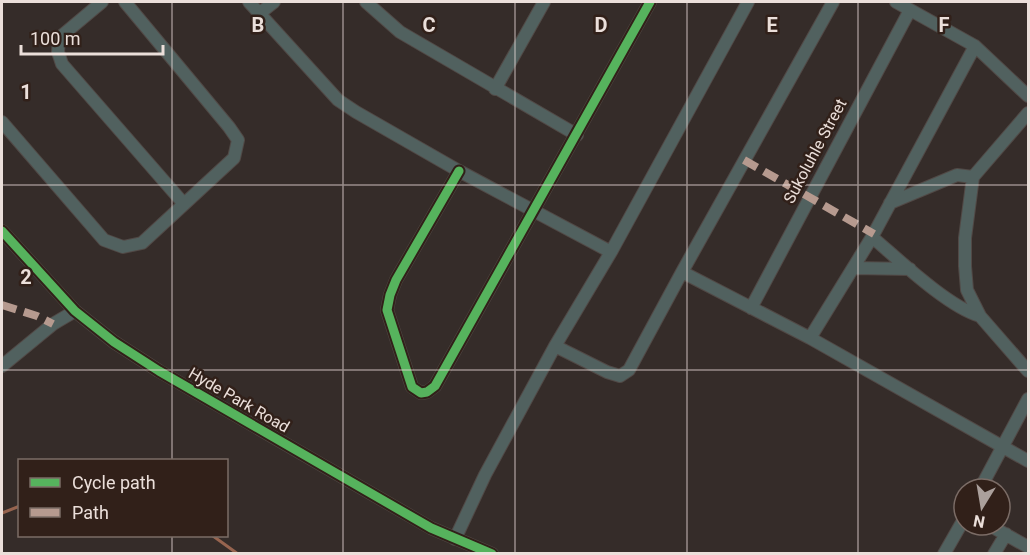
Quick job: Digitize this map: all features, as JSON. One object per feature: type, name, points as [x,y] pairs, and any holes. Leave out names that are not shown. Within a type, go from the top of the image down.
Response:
[{"type":"street","points":[[102,2],[59,38],[58,52],[62,64],[184,204]]},
{"type":"street","points":[[2,122],[104,240],[123,247],[142,243],[234,158],[238,140],[125,2]]},
{"type":"street","points":[[249,2],[338,100],[459,171],[611,252]]},
{"type":"street","points":[[260,13],[274,2]]},
{"type":"street","points":[[366,2],[400,32],[576,135]]},
{"type":"street","points":[[495,89],[544,2]]},
{"type":"street","points":[[459,171],[396,280],[387,310],[412,387],[421,393],[428,392],[435,386],[650,2]]},
{"type":"street","points":[[454,539],[485,475],[555,346],[611,252],[748,2]]},
{"type":"street","points":[[555,346],[620,376],[629,370],[833,2]]},
{"type":"street","points":[[896,2],[975,46],[1029,96]]},
{"type":"street","name":"Sukoluhle Street","points":[[751,308],[910,10]]},
{"type":"street","points":[[810,338],[872,237],[975,46]]},
{"type":"street","points":[[1029,112],[973,177],[965,238],[968,290],[980,316],[1029,371]]},
{"type":"street","points":[[890,203],[957,175],[973,177]]},
{"type":"street","name":"Hyde Park Road","points":[[2,231],[75,311],[114,342],[159,371],[431,528],[492,554]]},
{"type":"street","points":[[872,237],[967,313],[980,316]]},
{"type":"street","points":[[854,268],[910,269]]},
{"type":"street","points":[[682,272],[810,338],[1029,460]]},
{"type":"street","points":[[2,366],[53,324],[75,311]]},
{"type":"street","points":[[987,477],[1029,399]]},
{"type":"street","points":[[944,554],[954,537]]},
{"type":"street","points":[[994,554],[1004,537]]},
{"type":"street","points":[[1011,537],[1029,547]]},
{"type":"waterway","points":[[2,513],[18,507]]},
{"type":"waterway","points":[[214,537],[238,554]]},
{"type":"marked path","points":[[744,160],[874,234]]},
{"type":"marked path","points":[[2,305],[37,316],[53,324]]},
{"type":"cycle path","points":[[459,171],[396,280],[387,310],[412,387],[421,393],[435,386],[650,2]]},
{"type":"cycle path","points":[[2,231],[75,311],[114,342],[159,371],[431,528],[492,554]]}]
